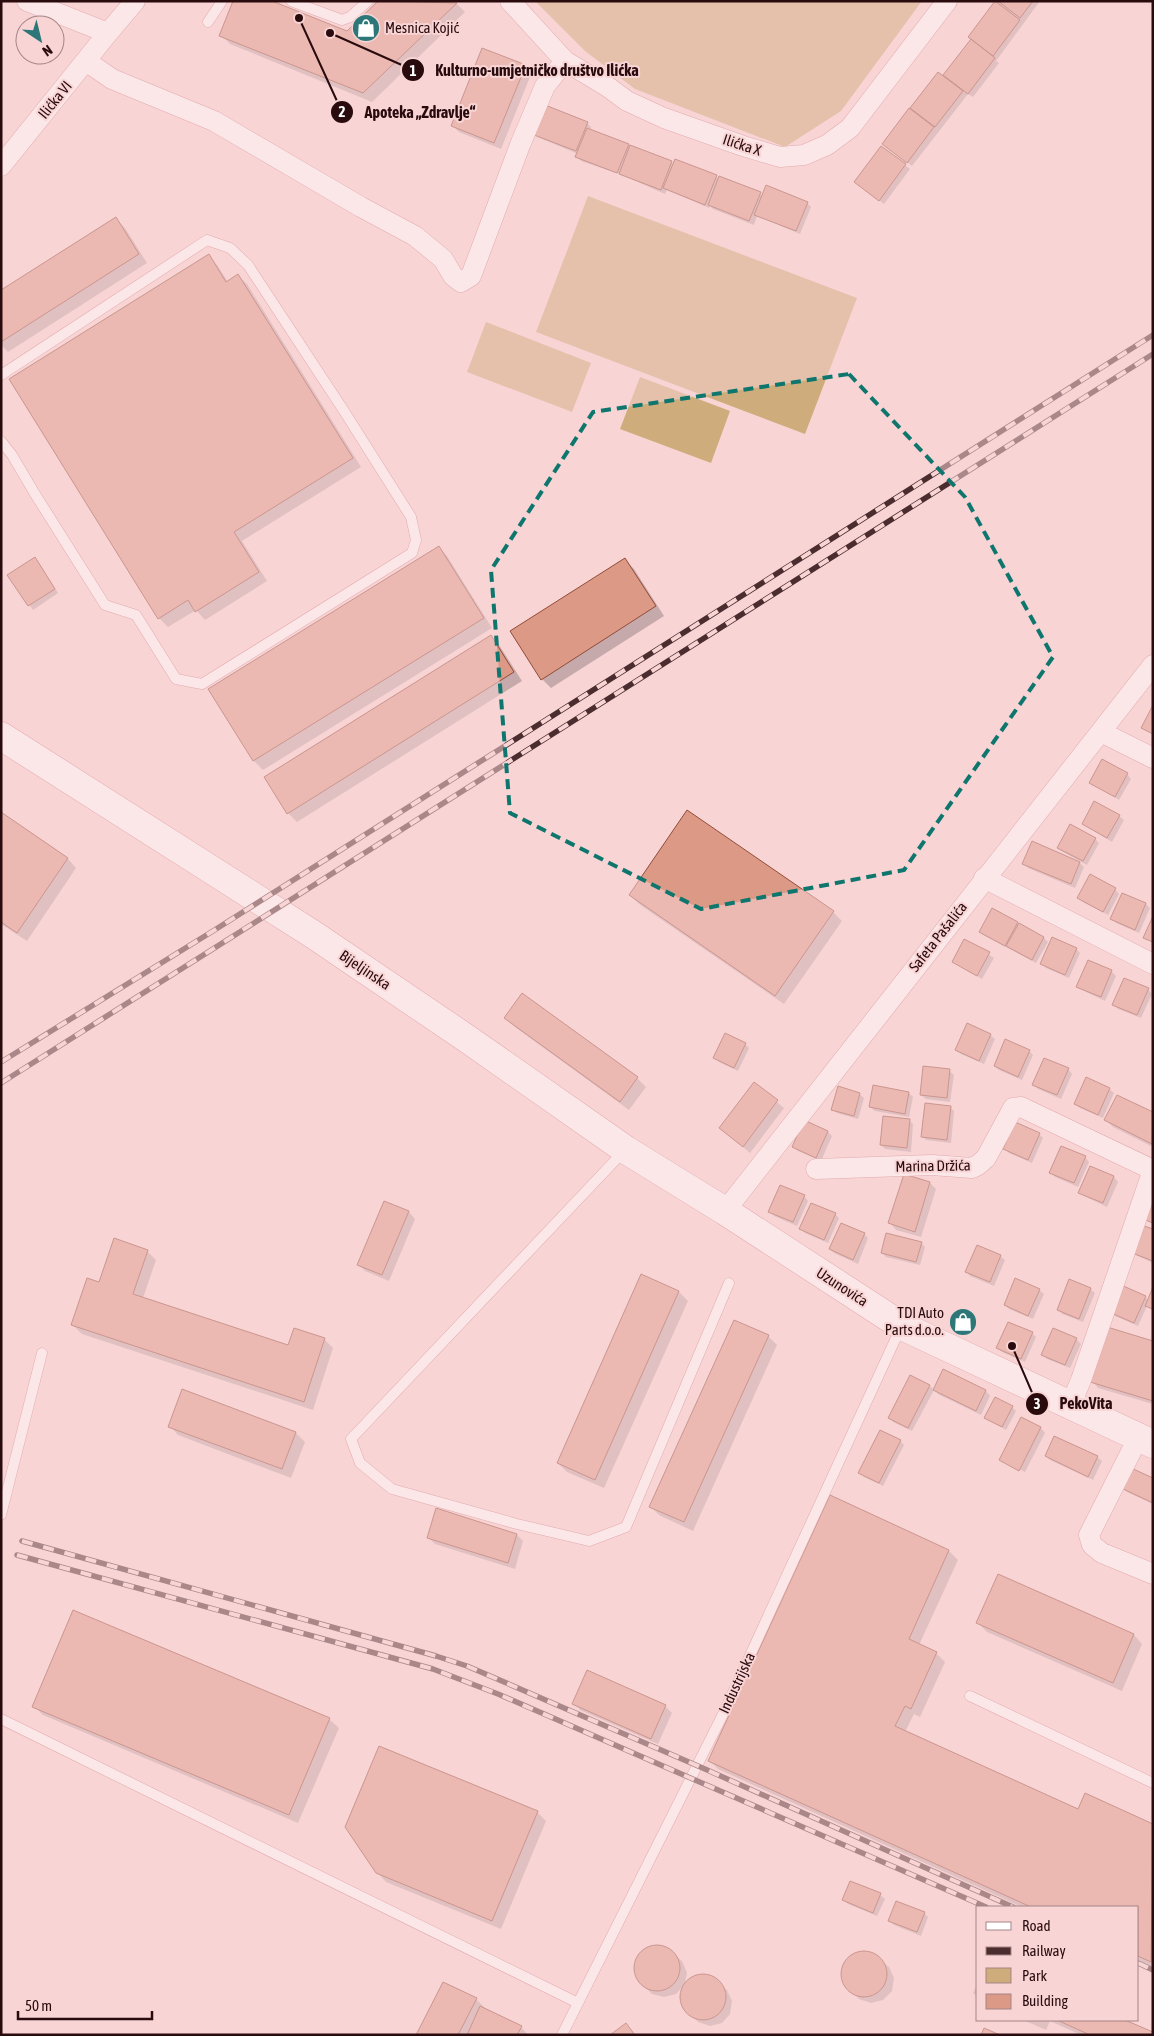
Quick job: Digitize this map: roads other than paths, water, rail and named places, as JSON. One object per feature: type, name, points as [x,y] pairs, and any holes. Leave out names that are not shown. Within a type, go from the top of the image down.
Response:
[{"type":"main road","name":"Bijeljinska","points":[[1,736],[314,935],[458,1032],[626,1150],[725,1211]]},
{"type":"main road","name":"Uzunovića","points":[[725,1211],[902,1326],[1145,1441]]},
{"type":"street","points":[[27,1],[108,33]]},
{"type":"street","name":"Ilićka VI","points":[[1,166],[135,1]]},
{"type":"street","name":"Ilićka X","points":[[510,1],[565,61],[627,101],[664,118],[780,157],[804,154],[827,145],[850,128],[948,1]]},
{"type":"street","points":[[86,61],[112,79],[214,121],[361,207],[415,236],[443,260],[453,276],[461,282],[471,276],[520,145],[545,86],[565,61]]},
{"type":"street","name":"Safeta Pašalića","points":[[725,1211],[984,878],[1153,665]]},
{"type":"street","points":[[1101,732],[1153,758]]},
{"type":"street","points":[[984,878],[1153,964]]},
{"type":"street","name":"Marina Držića","points":[[816,1169],[932,1165],[972,1168],[986,1158],[1013,1108],[1021,1106],[1153,1170]]},
{"type":"street","points":[[1070,1406],[1081,1380],[1153,1170]]},
{"type":"street","points":[[1145,1441],[1089,1535],[1092,1545],[1102,1553],[1153,1574]]},
{"type":"lane","points":[[208,22],[222,1]]},
{"type":"lane","points":[[291,1],[342,20],[350,18],[368,1]]},
{"type":"lane","points":[[1,374],[207,240],[230,248],[248,265],[344,411],[411,517],[416,540],[412,553],[202,684],[176,678],[136,615],[105,604],[12,455],[1,441]]},
{"type":"lane","points":[[626,1150],[351,1439],[360,1463],[392,1489],[589,1541],[626,1527],[729,1283]]},
{"type":"lane","name":"Industrijska","points":[[562,2035],[724,1712],[902,1326]]},
{"type":"lane","points":[[1,1515],[42,1353]]},
{"type":"lane","points":[[970,1696],[1153,1783]]},
{"type":"lane","points":[[1,1719],[578,2003]]},
{"type":"railway","points":[[1,1062],[213,931],[1153,335]]},
{"type":"railway","points":[[1,1083],[1153,354]]},
{"type":"railway","points":[[22,1541],[467,1666],[705,1769],[1011,1906]]},
{"type":"railway","points":[[17,1555],[433,1669],[498,1694],[984,1906]]},
{"type":"railway","points":[[1139,1963],[1153,1970]]},
{"type":"place","name":"Apoteka „Zdravlje“","points":[[299,18]]},
{"type":"place","name":"Mesnica Kojić","points":[[366,28]]},
{"type":"place","name":"Kulturno-umjetničko društvo Ilićka","points":[[330,33]]},
{"type":"place","name":"TDI Auto Parts d.o.o.","points":[[963,1322]]},
{"type":"place","name":"PekoVita","points":[[1012,1346]]}]
